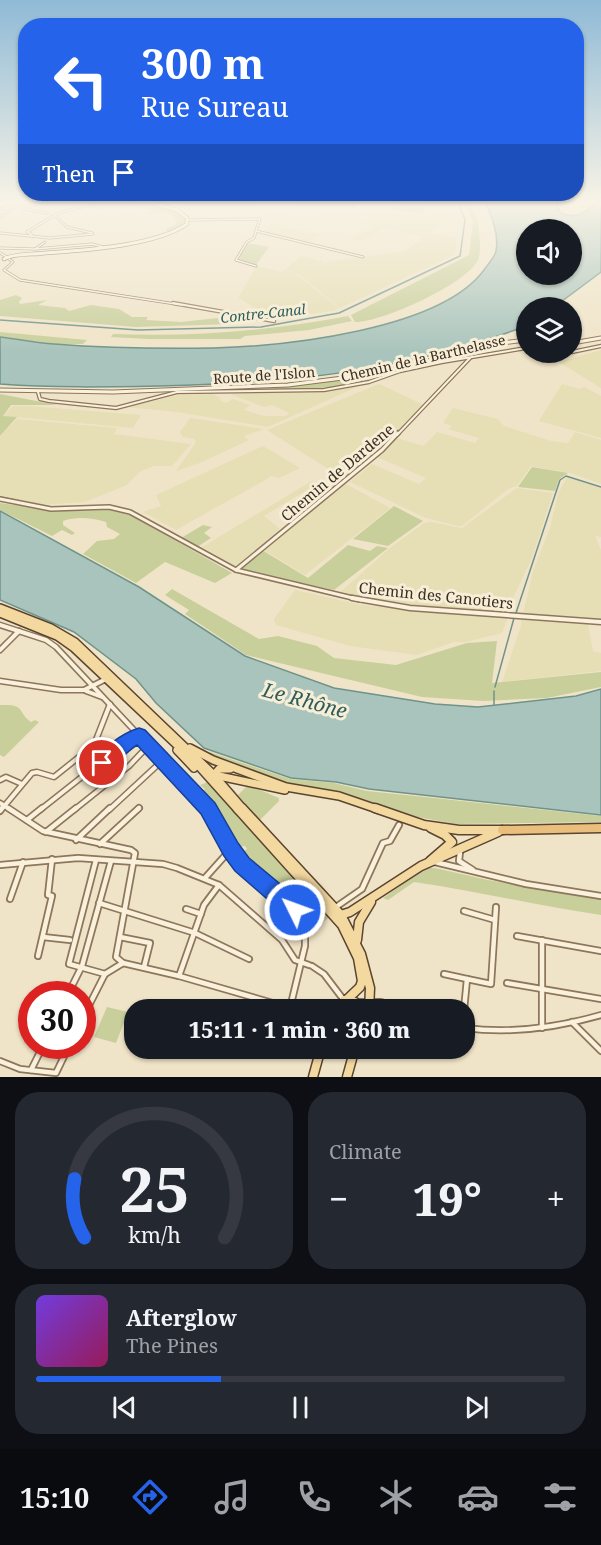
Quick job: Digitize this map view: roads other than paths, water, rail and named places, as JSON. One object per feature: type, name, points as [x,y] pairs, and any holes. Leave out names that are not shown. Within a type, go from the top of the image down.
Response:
[{"type":"highway","points":[[502,830],[601,828]]},
{"type":"main road","points":[[5,258],[56,252]]},
{"type":"main road","points":[[0,608],[27,623]]},
{"type":"main road","points":[[0,613],[74,645],[216,775],[265,835],[338,911],[357,942],[366,970],[368,999]]},
{"type":"main road","points":[[109,678],[194,768]]},
{"type":"main road","points":[[149,720],[195,762],[337,918],[358,958],[362,971],[361,984],[345,999]]},
{"type":"main road","points":[[174,736],[202,756],[272,782],[298,791],[339,796],[424,825],[445,835],[452,842],[450,847],[432,856],[430,861]]},
{"type":"main road","points":[[218,788],[213,779],[219,769],[227,769],[272,782]]},
{"type":"main road","points":[[216,775],[309,796],[354,801]]},
{"type":"main road","points":[[424,825],[459,830],[502,830]]},
{"type":"main road","points":[[338,911],[350,912],[430,861],[502,830]]},
{"type":"main road","points":[[357,942],[358,922],[376,896]]},
{"type":"main road","points":[[313,1077],[318,1059]]},
{"type":"main road","points":[[347,1077],[352,1059]]},
{"type":"street","points":[[241,252],[236,260],[256,266]]},
{"type":"street","points":[[347,252],[363,256]]},
{"type":"street","points":[[5,258],[4,270],[20,280],[274,321]]},
{"type":"street","points":[[582,339],[601,338]]},
{"type":"street","name":"Route de l'Islon","points":[[0,390],[113,392],[288,385],[353,378],[516,341]]},
{"type":"street","points":[[582,350],[601,346]]},
{"type":"street","name":"Chemin de la Barthelasse","points":[[38,392],[39,399],[116,408],[177,392],[324,390],[369,382],[400,371],[516,348]]},
{"type":"street","name":"Chemin de Dardene","points":[[236,570],[382,450],[470,357]]},
{"type":"street","points":[[444,359],[466,358]]},
{"type":"street","points":[[48,392],[45,398],[49,401]]},
{"type":"street","name":"Chemin des Canotiers","points":[[0,499],[51,509],[119,508],[236,570],[382,605],[601,622]]},
{"type":"street","points":[[0,625],[52,643],[208,808],[242,864],[295,910],[306,940],[290,1008],[179,976],[123,963],[116,957],[135,854],[131,850],[46,832],[2,804]]},
{"type":"street","points":[[0,650],[19,631]]},
{"type":"street","points":[[0,681],[61,690],[84,690],[109,678]]},
{"type":"street","points":[[84,690],[103,697]]},
{"type":"street","points":[[0,811],[2,804],[34,771],[54,777],[94,745],[110,704]]},
{"type":"street","points":[[27,820],[139,735]]},
{"type":"street","points":[[46,832],[129,766],[149,745]]},
{"type":"street","points":[[76,840],[163,760]]},
{"type":"street","points":[[0,780],[6,777],[22,784]]},
{"type":"street","points":[[100,844],[139,808]]},
{"type":"street","points":[[338,911],[362,889],[383,843],[390,841],[399,825]]},
{"type":"street","points":[[474,872],[459,861],[458,856],[479,840]]},
{"type":"street","points":[[205,878],[231,849]]},
{"type":"street","points":[[0,865],[52,859],[163,864],[205,878],[219,885],[273,932],[293,958],[324,974],[343,999]]},
{"type":"street","points":[[38,956],[52,896],[48,895],[52,859]]},
{"type":"street","points":[[96,860],[69,964],[105,974]]},
{"type":"street","points":[[74,981],[82,966],[111,861]]},
{"type":"street","points":[[430,861],[533,886],[601,896]]},
{"type":"street","points":[[10,899],[23,862]]},
{"type":"street","points":[[179,976],[207,900],[219,885]]},
{"type":"street","points":[[99,903],[195,933],[249,959]]},
{"type":"street","points":[[444,974],[491,984],[496,907]]},
{"type":"street","points":[[186,909],[201,914]]},
{"type":"street","points":[[464,911],[495,920]]},
{"type":"street","points":[[518,936],[601,951]]},
{"type":"street","points":[[43,937],[70,940]]},
{"type":"street","points":[[120,937],[150,943],[144,967]]},
{"type":"street","points":[[542,940],[542,1028]]},
{"type":"street","points":[[96,991],[105,974],[123,963]]},
{"type":"street","points":[[465,999],[468,979]]},
{"type":"street","points":[[507,983],[601,999]]},
{"type":"street","points":[[475,1029],[495,1032],[542,1028],[601,1016]]},
{"type":"street","points":[[572,1022],[601,1051]]},
{"type":"street","points":[[31,1070],[36,1059]]},
{"type":"street","points":[[0,1061],[20,1069],[56,1073],[63,1059]]},
{"type":"water","points":[[495,252],[516,252],[516,285],[582,285],[582,252],[601,252],[601,272],[567,297],[516,297],[516,330],[481,342],[391,364],[346,372],[254,382],[80,387],[0,384],[0,337],[47,343],[154,348],[244,347],[319,338],[398,321],[433,307],[463,290],[484,270]]},
{"type":"water","name":"Le Rhône","points":[[0,511],[139,587],[245,656],[334,688],[435,704],[478,707],[576,696],[601,689],[601,815],[291,778],[204,748],[156,703],[136,679],[74,632],[0,600]]},
{"type":"waterway","name":"Contre-Canal","points":[[0,320],[138,330],[261,327],[339,313],[460,256],[461,252]]},
{"type":"waterway","points":[[516,613],[560,480],[566,476],[601,487]]},
{"type":"waterway","points":[[0,497],[15,500]]},
{"type":"waterway","points":[[495,687],[514,618]]},
{"type":"waterway","points":[[494,691],[494,705]]}]
